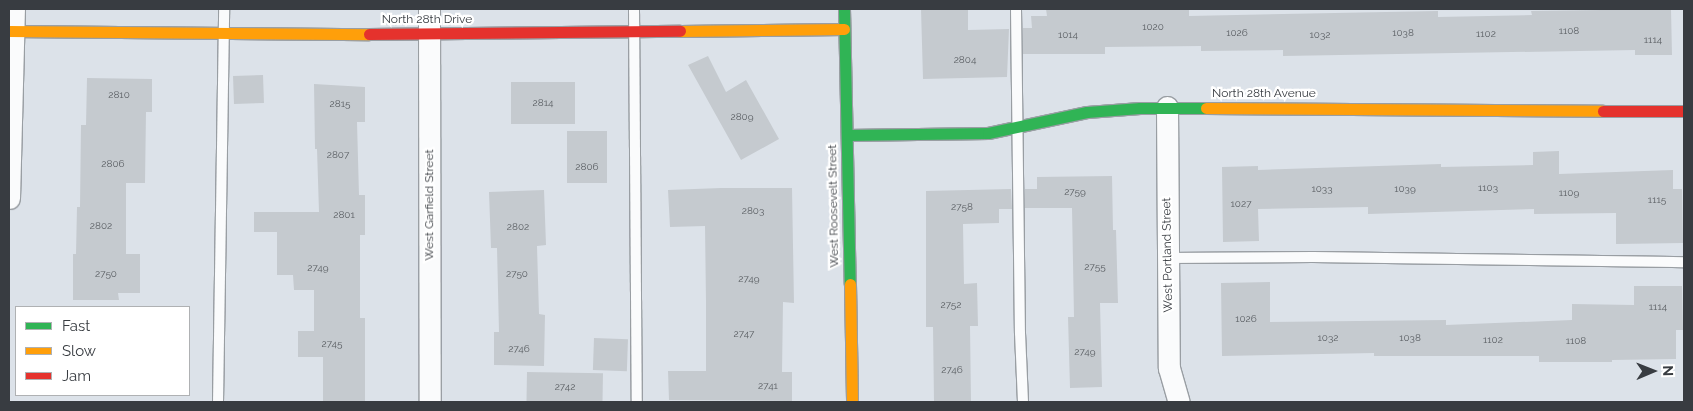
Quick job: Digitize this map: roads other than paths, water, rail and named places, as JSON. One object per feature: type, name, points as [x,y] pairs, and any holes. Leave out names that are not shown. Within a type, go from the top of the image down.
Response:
[{"type":"street","points":[[9,198],[11,31],[14,9]]},
{"type":"street","name":"West Garfield Street","points":[[429,9],[430,402]]},
{"type":"street","name":"West Roosevelt Street","points":[[844,9],[852,402]]},
{"type":"street","name":"North 28th Drive","points":[[11,31],[429,35],[844,29]]},
{"type":"street","name":"North 28th Avenue","points":[[847,135],[954,135],[988,133],[1087,112],[1166,107],[1684,111]]},
{"type":"street","name":"West Portland Street","points":[[1166,107],[1169,368],[1179,402]]},
{"type":"lane","points":[[218,402],[224,9]]},
{"type":"lane","points":[[634,9],[637,402]]},
{"type":"lane","points":[[1016,9],[1016,128],[1024,402]]},
{"type":"lane","points":[[1168,258],[1312,257],[1684,262]]}]
